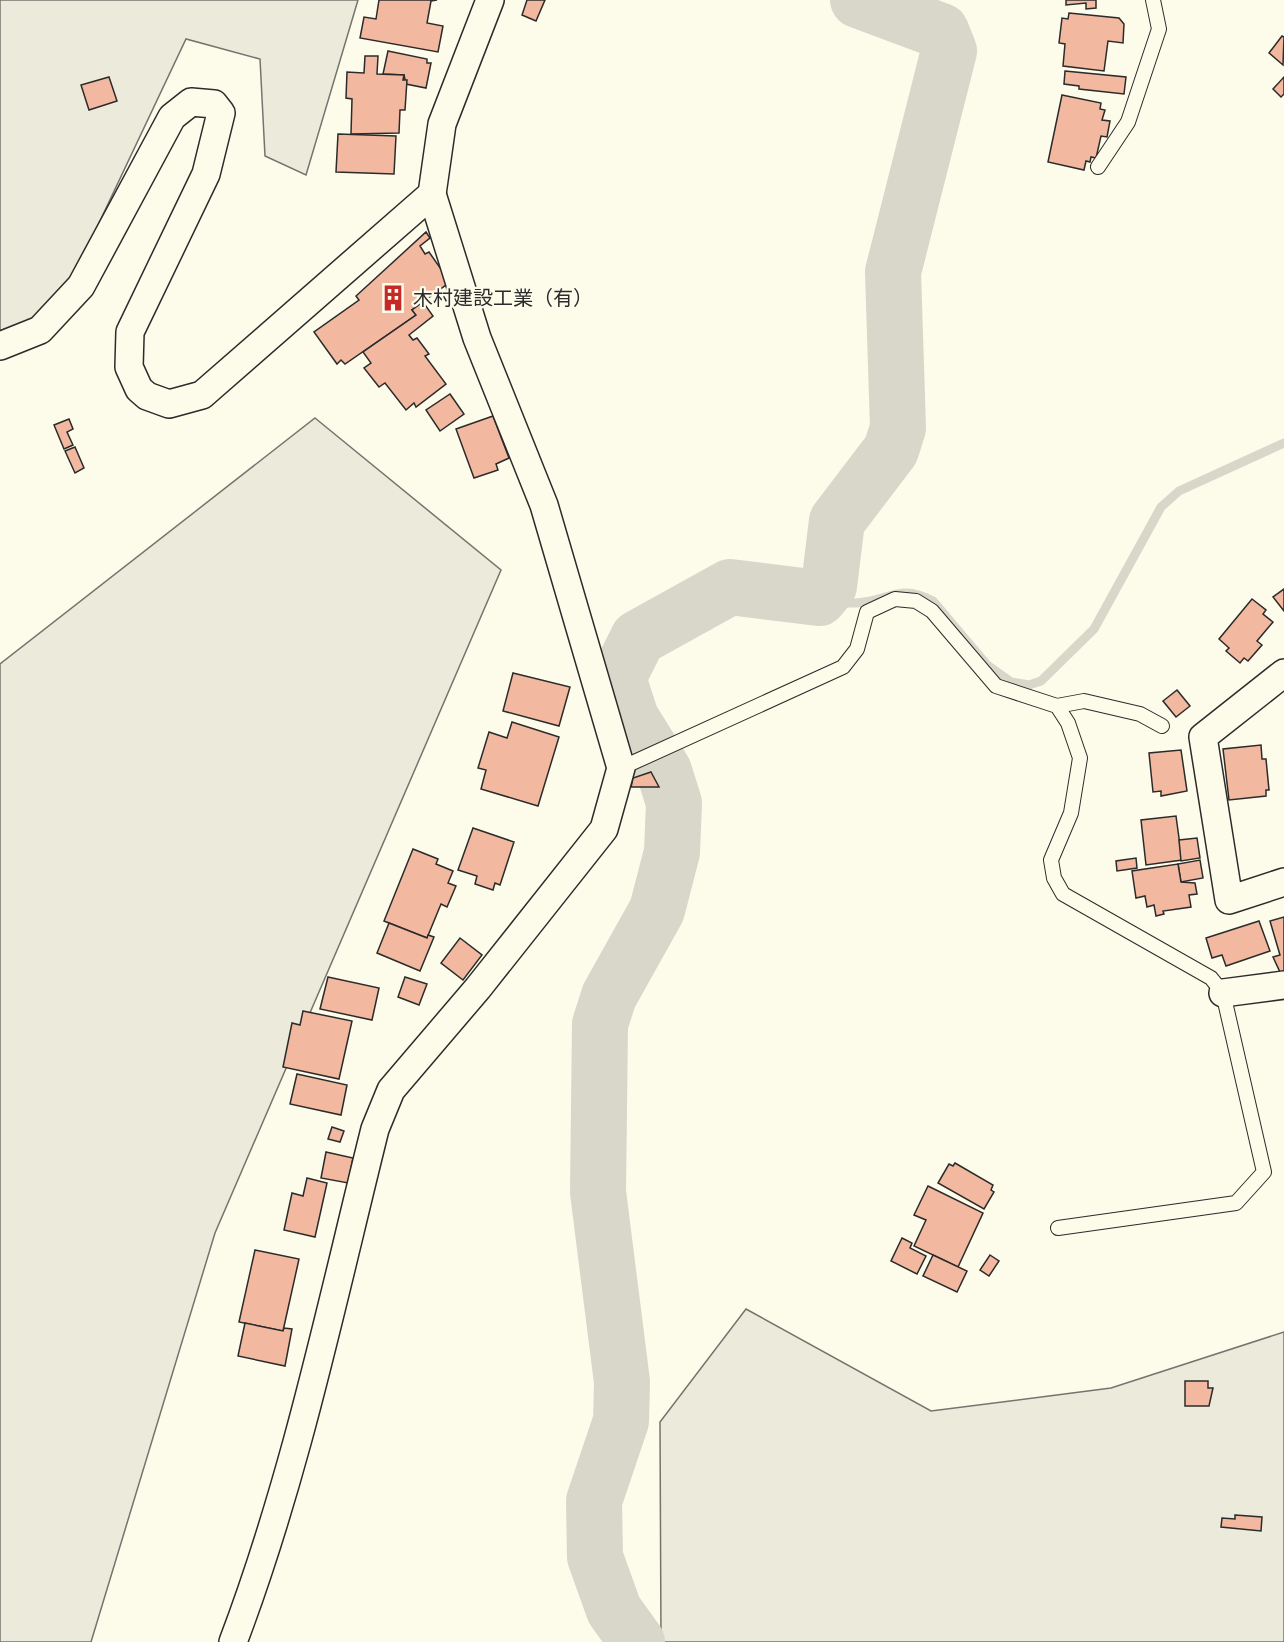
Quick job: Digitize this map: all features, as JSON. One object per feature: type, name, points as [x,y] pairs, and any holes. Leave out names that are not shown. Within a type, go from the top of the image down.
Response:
[{"type":"street","points":[[233,1642],[255,1586],[287,1479],[375,1129],[391,1090],[478,988],[604,829],[632,763],[544,505],[477,338],[432,194],[442,124],[490,0]]},
{"type":"street","points":[[0,346],[40,330],[81,286],[172,117],[191,102],[214,104],[221,113],[206,174],[130,332],[129,367],[139,389],[147,396],[169,404],[202,395],[432,194]]},
{"type":"street","points":[[1284,674],[1203,737],[1229,900],[1284,882]]},
{"type":"street","points":[[1223,993],[1284,985]]},
{"type":"lane","points":[[1098,167],[1128,122],[1159,29],[1153,0]]},
{"type":"lane","points":[[632,763],[843,667],[857,649],[867,612],[895,599],[916,601],[932,611],[996,686],[1056,706],[1084,701],[1140,714],[1162,726]]},
{"type":"lane","points":[[1056,706],[1068,723],[1080,758],[1071,813],[1051,860],[1054,878],[1064,894],[1211,978],[1223,993],[1264,1172],[1236,1203],[1058,1228]]},
{"type":"shaded area","points":[[0,0],[358,0],[306,175],[265,156],[260,59],[186,39],[56,314],[0,331]]},
{"type":"shaded area","points":[[315,418],[501,570],[215,1233],[91,1642],[0,1642],[0,664]]},
{"type":"shaded area","points":[[746,1309],[931,1411],[1111,1388],[1284,1332],[1284,1642],[661,1642],[660,1422]]},
{"type":"building","points":[[379,0],[437,0],[431,1],[427,23],[443,26],[438,52],[360,38],[364,17],[376,19]]},
{"type":"building","points":[[527,0],[545,0],[536,21],[522,15]]},
{"type":"building","points":[[1066,0],[1096,0],[1096,8],[1086,9],[1086,3],[1066,5]]},
{"type":"building","points":[[1069,13],[1119,18],[1124,24],[1123,43],[1108,41],[1104,71],[1063,66],[1065,44],[1059,43],[1062,18],[1068,19]]},
{"type":"building","points":[[1282,36],[1284,37],[1283,65],[1269,53]]},
{"type":"building","points":[[388,51],[427,59],[427,63],[431,63],[426,88],[406,84],[404,75],[383,74]]},
{"type":"building","points":[[365,56],[378,56],[377,74],[404,75],[403,80],[407,80],[405,110],[400,110],[399,133],[351,134],[352,99],[346,98],[347,72],[364,73]]},
{"type":"building","points":[[1065,71],[1126,77],[1124,94],[1079,89],[1079,86],[1064,84]]},
{"type":"building","points":[[109,77],[117,101],[89,110],[81,85]]},
{"type":"building","points":[[1284,77],[1284,94],[1281,97],[1273,89]]},
{"type":"building","points":[[1062,95],[1101,103],[1100,109],[1105,110],[1102,120],[1110,121],[1107,137],[1101,136],[1096,158],[1091,157],[1090,162],[1086,161],[1084,170],[1048,162]]},
{"type":"building","points":[[338,134],[396,136],[394,174],[336,172]]},
{"type":"building","name":"木村建設工業（有）","points":[[426,232],[430,238],[420,246],[425,254],[429,252],[450,282],[412,310],[416,315],[345,364],[341,360],[337,364],[314,332],[359,300],[356,296]]},
{"type":"building","points":[[423,302],[433,316],[409,335],[413,340],[417,338],[429,354],[425,356],[446,384],[416,407],[414,403],[406,410],[385,383],[379,387],[364,368],[371,363],[363,352],[416,315],[412,310]]},
{"type":"building","points":[[450,394],[464,414],[440,431],[426,410]]},
{"type":"building","points":[[493,416],[509,458],[496,464],[498,470],[474,478],[456,429]]},
{"type":"building","points":[[69,419],[73,429],[67,432],[73,445],[64,449],[54,425]]},
{"type":"building","points":[[75,447],[84,468],[75,473],[65,451]]},
{"type":"building","points":[[1284,589],[1284,611],[1273,597]]},
{"type":"building","points":[[1252,599],[1266,610],[1263,614],[1273,622],[1257,641],[1262,645],[1248,661],[1244,658],[1240,663],[1226,651],[1229,648],[1219,639]]},
{"type":"building","points":[[513,673],[570,687],[559,726],[503,711]]},
{"type":"building","points":[[1177,690],[1190,706],[1176,717],[1163,701]]},
{"type":"building","points":[[512,722],[559,737],[538,806],[481,789],[486,770],[478,768],[489,732],[507,738]]},
{"type":"building","points":[[1261,745],[1262,759],[1266,759],[1269,790],[1266,790],[1266,796],[1229,800],[1223,749]]},
{"type":"building","points":[[1181,750],[1187,791],[1161,796],[1161,791],[1153,792],[1149,753]]},
{"type":"building","points":[[651,772],[659,787],[631,787],[633,778]]},
{"type":"building","points":[[1176,816],[1182,860],[1146,865],[1141,820]]},
{"type":"building","points":[[473,828],[514,842],[500,885],[495,883],[493,890],[475,884],[477,876],[458,870]]},
{"type":"building","points":[[1197,838],[1200,858],[1181,861],[1179,840]]},
{"type":"building","points":[[413,849],[438,859],[436,864],[453,871],[448,883],[456,886],[447,907],[441,904],[427,938],[384,921]]},
{"type":"building","points":[[1136,858],[1137,868],[1117,871],[1116,861]]},
{"type":"building","points":[[1200,860],[1203,878],[1181,882],[1178,864]]},
{"type":"building","points":[[1178,864],[1181,882],[1195,883],[1197,894],[1189,895],[1191,907],[1163,911],[1164,914],[1156,916],[1154,905],[1147,907],[1145,896],[1136,898],[1132,871]]},
{"type":"building","points":[[1284,917],[1284,971],[1280,972],[1273,957],[1280,955],[1270,921]]},
{"type":"building","points":[[1259,921],[1270,951],[1226,966],[1222,955],[1212,958],[1206,938]]},
{"type":"building","points":[[389,923],[427,938],[428,935],[434,937],[420,971],[377,953]]},
{"type":"building","points":[[460,938],[482,955],[463,980],[441,963]]},
{"type":"building","points":[[328,977],[379,988],[372,1020],[320,1009]]},
{"type":"building","points":[[405,977],[427,984],[419,1005],[398,997]]},
{"type":"building","points":[[303,1011],[352,1021],[339,1079],[283,1067],[292,1023],[300,1025]]},
{"type":"building","points":[[297,1074],[347,1085],[341,1115],[290,1104]]},
{"type":"building","points":[[332,1127],[344,1131],[340,1142],[328,1139]]},
{"type":"building","points":[[326,1152],[353,1158],[348,1183],[321,1178]]},
{"type":"building","points":[[955,1163],[993,1185],[991,1190],[994,1192],[984,1209],[938,1183],[949,1164],[953,1166]]},
{"type":"building","points":[[307,1178],[327,1183],[315,1237],[284,1230],[292,1193],[303,1196]]},
{"type":"building","points":[[928,1186],[983,1213],[958,1267],[914,1246],[926,1220],[914,1215]]},
{"type":"building","points":[[902,1238],[912,1243],[910,1248],[926,1256],[917,1274],[891,1261]]},
{"type":"building","points":[[255,1250],[299,1259],[283,1331],[239,1322]]},
{"type":"building","points":[[933,1255],[967,1271],[957,1292],[923,1276]]},
{"type":"building","points":[[990,1255],[999,1261],[989,1276],[980,1270]]},
{"type":"building","points":[[245,1323],[283,1331],[284,1328],[292,1329],[285,1366],[238,1356]]},
{"type":"building","points":[[1185,1381],[1208,1381],[1208,1388],[1213,1388],[1209,1406],[1185,1406]]},
{"type":"building","points":[[1235,1515],[1262,1517],[1261,1531],[1221,1527],[1222,1518],[1235,1519]]},
{"type":"waterway","points":[[637,1642],[614,1610],[595,1557],[594,1501],[621,1421],[622,1382],[598,1192],[600,1024],[609,996],[657,910],[672,852],[674,803],[664,771],[631,718],[618,678],[638,638],[730,587],[819,598],[829,586],[837,521],[891,450],[898,428],[893,272],[949,51],[941,31],[858,0]]},
{"type":"waterway","points":[[819,598],[852,603],[868,602],[902,593],[921,596],[933,601],[987,665],[1011,682],[1029,685],[1041,681],[1094,629],[1161,507],[1179,491],[1284,443]]},
{"type":"place","name":"木村建設工業（有）","points":[[393,298]]}]
